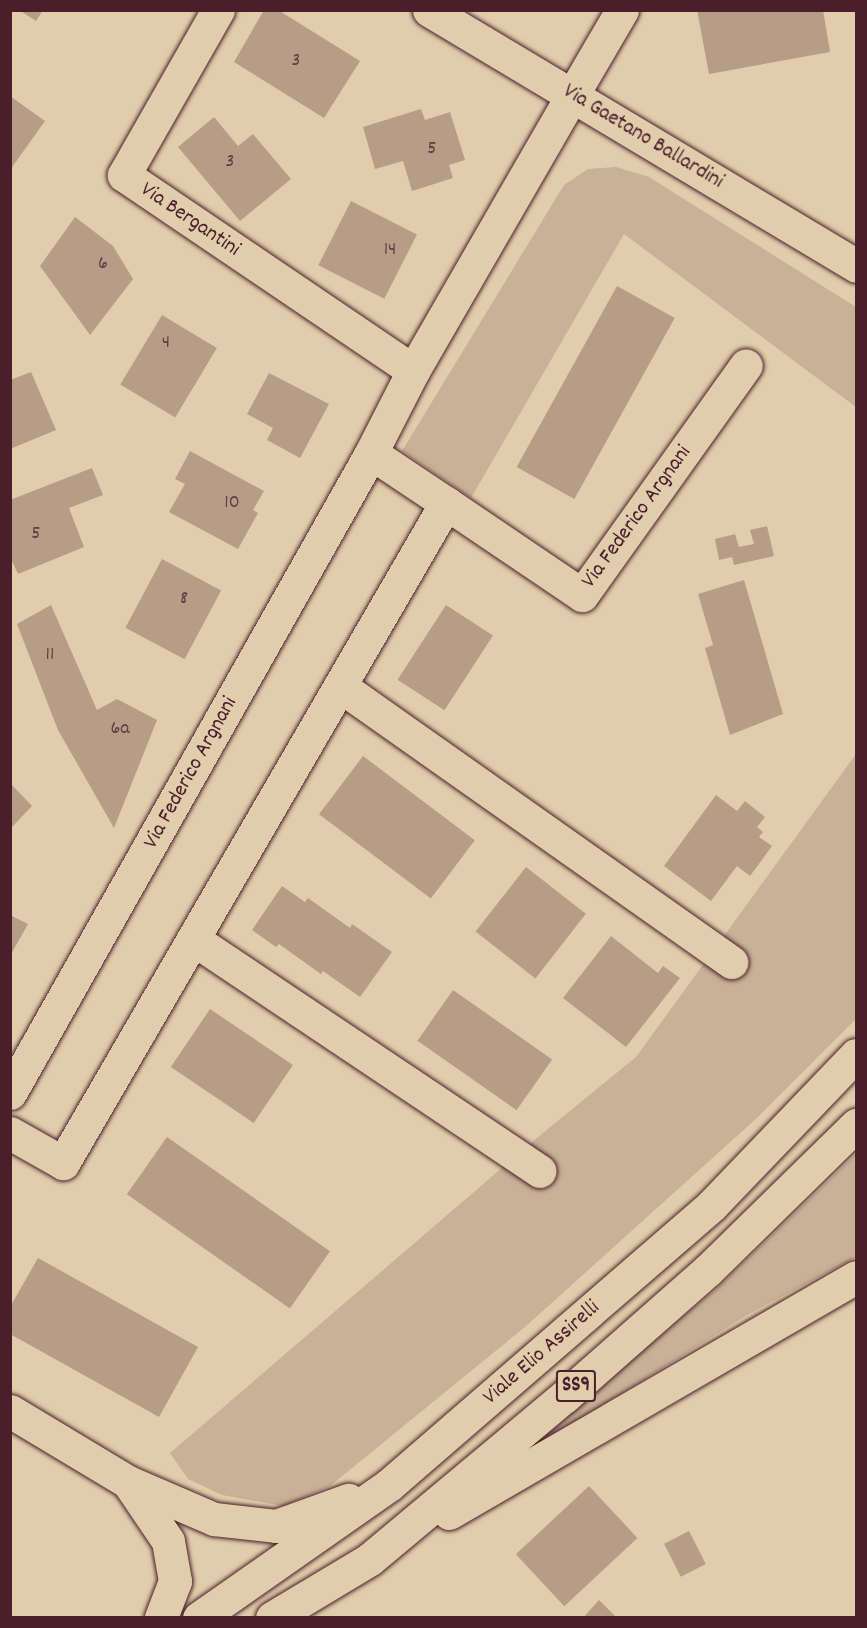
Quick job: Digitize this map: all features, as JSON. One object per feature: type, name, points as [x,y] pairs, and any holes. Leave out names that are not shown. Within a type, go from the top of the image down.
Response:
[{"type":"main road","name":"Via Bergantini","points":[[218,10],[124,176],[413,371]]},
{"type":"main road","name":"Via Gaetano Ballardini","points":[[429,10],[573,94],[856,266]]},
{"type":"main road","name":"Via Federico Argnani","points":[[10,1093],[371,453],[413,371],[622,10]]},
{"type":"main road","name":"Via Federico Argnani","points":[[371,453],[582,595],[746,364]]},
{"type":"main road","points":[[10,1133],[63,1164],[446,503]]},
{"type":"main road","points":[[340,686],[731,962]]},
{"type":"main road","points":[[193,939],[539,1171]]},
{"type":"main road","name":"Viale Elio Assirelli","points":[[199,1617],[389,1485],[712,1205],[856,1055]]},
{"type":"main road","name":"Viale Elio Assirelli","points":[[272,1617],[370,1559],[564,1397],[707,1271],[856,1125]]},
{"type":"main road","points":[[370,1559],[856,1277]]},
{"type":"main road","points":[[10,1411],[128,1482],[214,1519],[276,1526],[389,1485]]},
{"type":"main road","points":[[128,1482],[168,1541],[175,1581],[161,1617]]},
{"type":"shaded area","points":[[616,167],[649,177],[856,307],[856,407],[624,234],[471,498],[402,451],[564,185],[588,169]]},
{"type":"shaded area","points":[[856,754],[856,1019],[758,1117],[525,1327],[330,1486],[283,1506],[222,1495],[188,1479],[170,1453],[538,1137],[636,1057]]},
{"type":"shaded area","points":[[856,1154],[856,1257],[747,1315],[499,1470],[716,1289]]},
{"type":"building","points":[[19,10],[43,10],[36,21]]},
{"type":"building","points":[[264,10],[278,10],[360,61],[324,118],[234,62]]},
{"type":"building","points":[[697,10],[823,10],[830,52],[709,74]]},
{"type":"building","points":[[10,96],[45,121],[10,170]]},
{"type":"building","points":[[421,109],[425,120],[450,112],[465,160],[449,165],[453,178],[412,191],[403,161],[375,169],[363,127]]},
{"type":"building","points":[[214,117],[238,146],[253,134],[291,179],[240,221],[178,147]]},
{"type":"building","points":[[351,201],[417,235],[384,299],[318,265]]},
{"type":"building","points":[[75,217],[113,246],[133,279],[90,335],[40,266]]},
{"type":"building","points":[[617,286],[675,318],[574,499],[517,467]]},
{"type":"building","points":[[162,315],[217,348],[175,417],[120,384]]},
{"type":"building","points":[[31,372],[56,430],[10,449],[10,380]]},
{"type":"building","points":[[269,373],[329,404],[300,458],[267,440],[273,428],[247,414]]},
{"type":"building","points":[[190,451],[264,491],[253,510],[258,513],[238,549],[169,512],[185,484],[175,479]]},
{"type":"building","points":[[92,468],[103,495],[69,508],[84,547],[18,574],[10,557],[10,500]]},
{"type":"building","points":[[767,526],[774,556],[734,565],[732,557],[719,560],[715,539],[735,534],[739,547],[754,544],[750,530]]},
{"type":"building","points":[[162,559],[221,590],[185,659],[125,628]]},
{"type":"building","points":[[744,580],[783,714],[730,735],[705,648],[713,645],[698,594]]},
{"type":"building","points":[[51,605],[97,710],[117,699],[157,720],[114,828],[58,730],[17,624]]},
{"type":"building","points":[[446,605],[493,635],[444,710],[398,680]]},
{"type":"building","points":[[363,756],[475,840],[431,899],[319,814]]},
{"type":"building","points":[[10,783],[32,806],[10,829]]},
{"type":"building","points":[[716,795],[737,811],[745,801],[765,817],[757,827],[763,832],[759,837],[772,846],[750,876],[737,866],[711,901],[664,866]]},
{"type":"building","points":[[526,867],[586,914],[535,978],[476,932]]},
{"type":"building","points":[[282,886],[305,902],[308,898],[350,928],[352,924],[392,952],[360,997],[323,971],[321,974],[279,944],[276,947],[252,930]]},
{"type":"building","points":[[10,915],[28,924],[10,956]]},
{"type":"building","points":[[611,936],[658,973],[663,966],[680,978],[626,1047],[563,998]]},
{"type":"building","points":[[453,990],[552,1059],[517,1110],[417,1041]]},
{"type":"building","points":[[210,1009],[293,1065],[254,1123],[171,1067]]},
{"type":"building","points":[[167,1137],[330,1251],[290,1308],[127,1194]]},
{"type":"building","points":[[38,1258],[198,1347],[159,1417],[10,1334],[10,1307]]},
{"type":"building","points":[[589,1486],[637,1538],[564,1606],[516,1554]]},
{"type":"building","points":[[689,1531],[706,1564],[681,1577],[664,1544]]},
{"type":"building","points":[[599,1600],[617,1618],[583,1618]]}]
